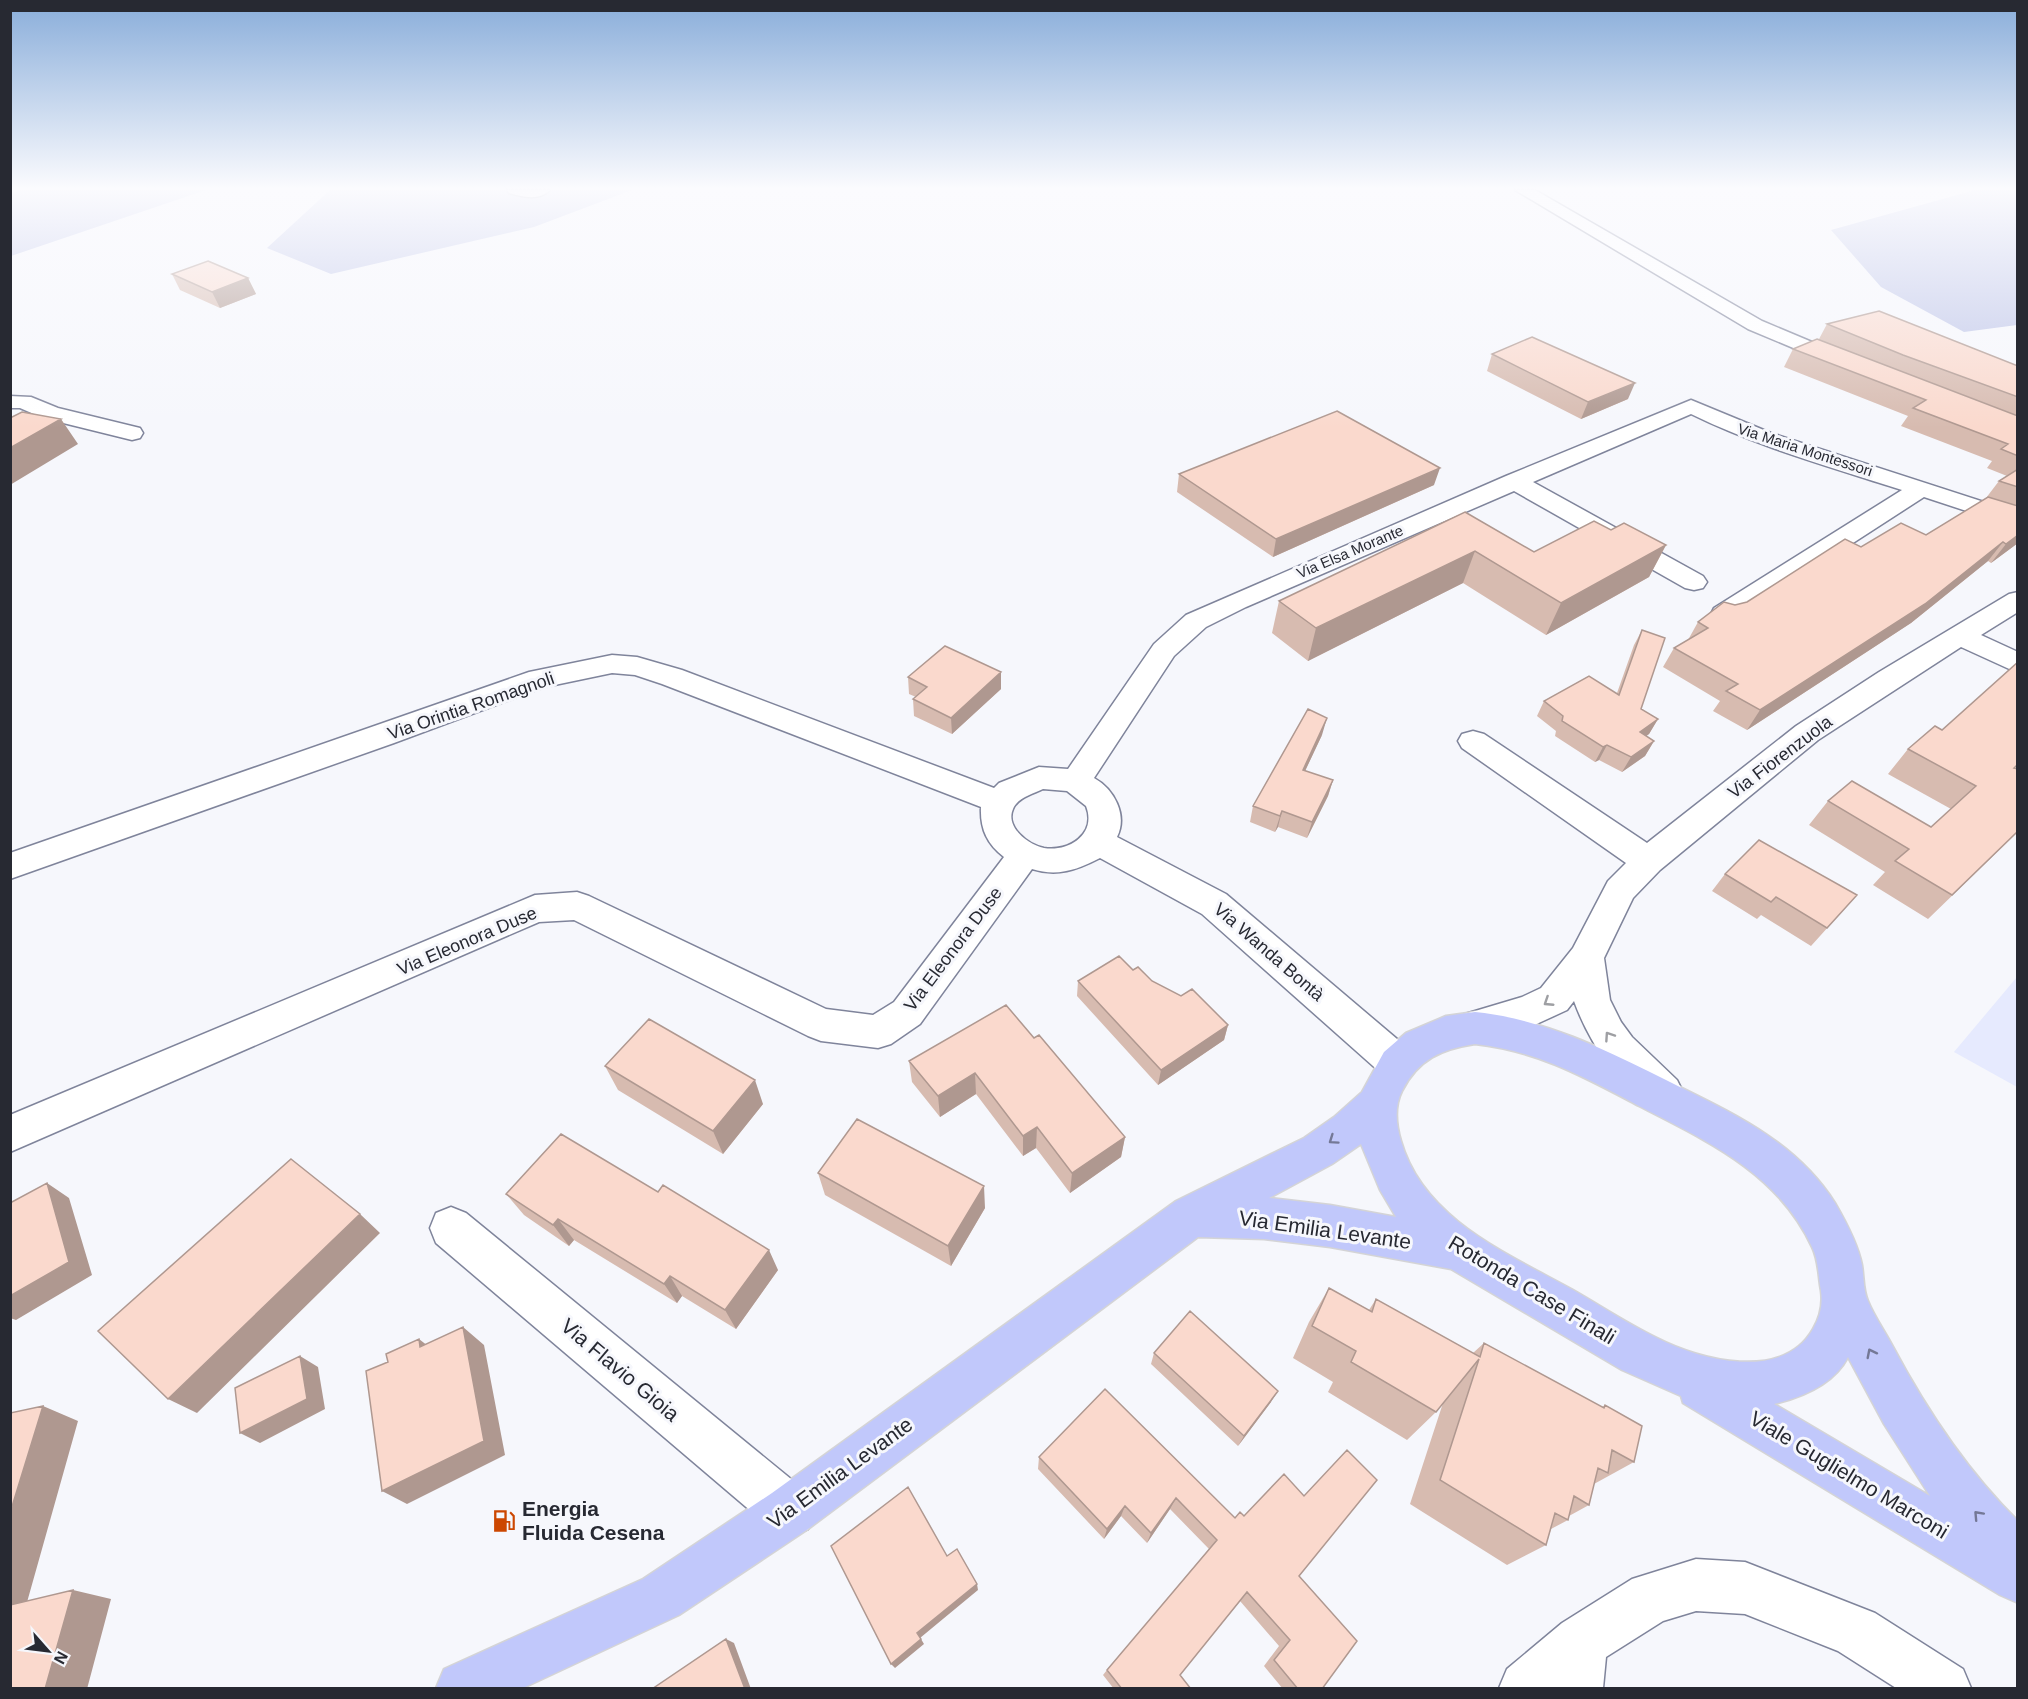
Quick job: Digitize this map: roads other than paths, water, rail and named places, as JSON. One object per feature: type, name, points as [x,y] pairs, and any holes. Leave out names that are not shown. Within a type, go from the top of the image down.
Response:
[{"type":"main road","name":"Rotonda Case Finali","points":[[1468,1028],[1494,1029],[1518,1034],[1560,1049],[1727,1131],[1767,1157],[1788,1176],[1807,1199],[1839,1258],[1845,1303],[1836,1332],[1822,1357],[1797,1374],[1770,1383],[1731,1387],[1680,1374],[1621,1343],[1458,1249],[1419,1216],[1391,1174],[1380,1137],[1378,1103],[1396,1062],[1430,1037],[1468,1028]]},
{"type":"main road","name":"Via Emilia Levante","points":[[463,1689],[661,1597],[790,1511],[1191,1216],[1318,1151],[1348,1130],[1378,1103]]},
{"type":"main road","name":"Via Emilia Levante","points":[[1191,1216],[1264,1218],[1458,1249]]},
{"type":"main road","name":"Viale Guglielmo Marconi","points":[[1845,1303],[1911,1423],[1960,1496],[2018,1558]]},
{"type":"main road","name":"Viale Guglielmo Marconi","points":[[1680,1374],[2018,1577]]},
{"type":"street","points":[[1659,269],[1755,325],[1863,370]]},
{"type":"street","points":[[10,402],[23,402],[51,413],[132,433]]},
{"type":"street","name":"Via Elsa Morante","points":[[1075,782],[1164,650],[1196,621],[1691,406]]},
{"type":"street","name":"Via Maria Montessori","points":[[1691,406],[1738,429],[2018,521]]},
{"type":"street","points":[[1514,481],[1694,582]]},
{"type":"street","points":[[1724,615],[1921,488]]},
{"type":"street","name":"Via Fiorenzuola","points":[[1468,1028],[1545,1005],[1566,986],[1586,958],[1620,890],[1648,861],[1807,733],[2018,600]]},
{"type":"street","points":[[1960,636],[2018,664]]},
{"type":"street","name":"Via Orintia Romagnoli","points":[[10,866],[539,679],[612,664],[637,666],[672,677],[999,802]]},
{"type":"street","points":[[1473,741],[1648,861]]},
{"type":"street","points":[[1040,778],[1058,778],[1075,782],[1090,790],[1101,801],[1107,815],[1106,829],[1098,842],[1073,858],[1056,860],[1024,855],[1011,847],[999,831],[995,813],[999,802],[1009,791],[1023,783],[1040,778]]},
{"type":"street","name":"Via Wanda Bontà","points":[[1098,842],[1214,904],[1396,1062]]},
{"type":"street","name":"Via Eleonora Duse","points":[[10,1134],[535,909],[577,906],[821,1025],[878,1032],[907,1013],[1024,855]]},
{"type":"street","points":[[1586,958],[1589,994],[1597,1018],[1614,1044],[1633,1066],[1680,1107]]},
{"type":"street","name":"Via Flavio Gioia","points":[[451,1228],[790,1511]]},
{"type":"street","points":[[1526,1689],[1579,1665],[1651,1598],[1696,1585],[1745,1588],[1856,1632],[1944,1689]]},
{"type":"place","name":"Energia Fluida Cesena","points":[[504,1521]]}]
